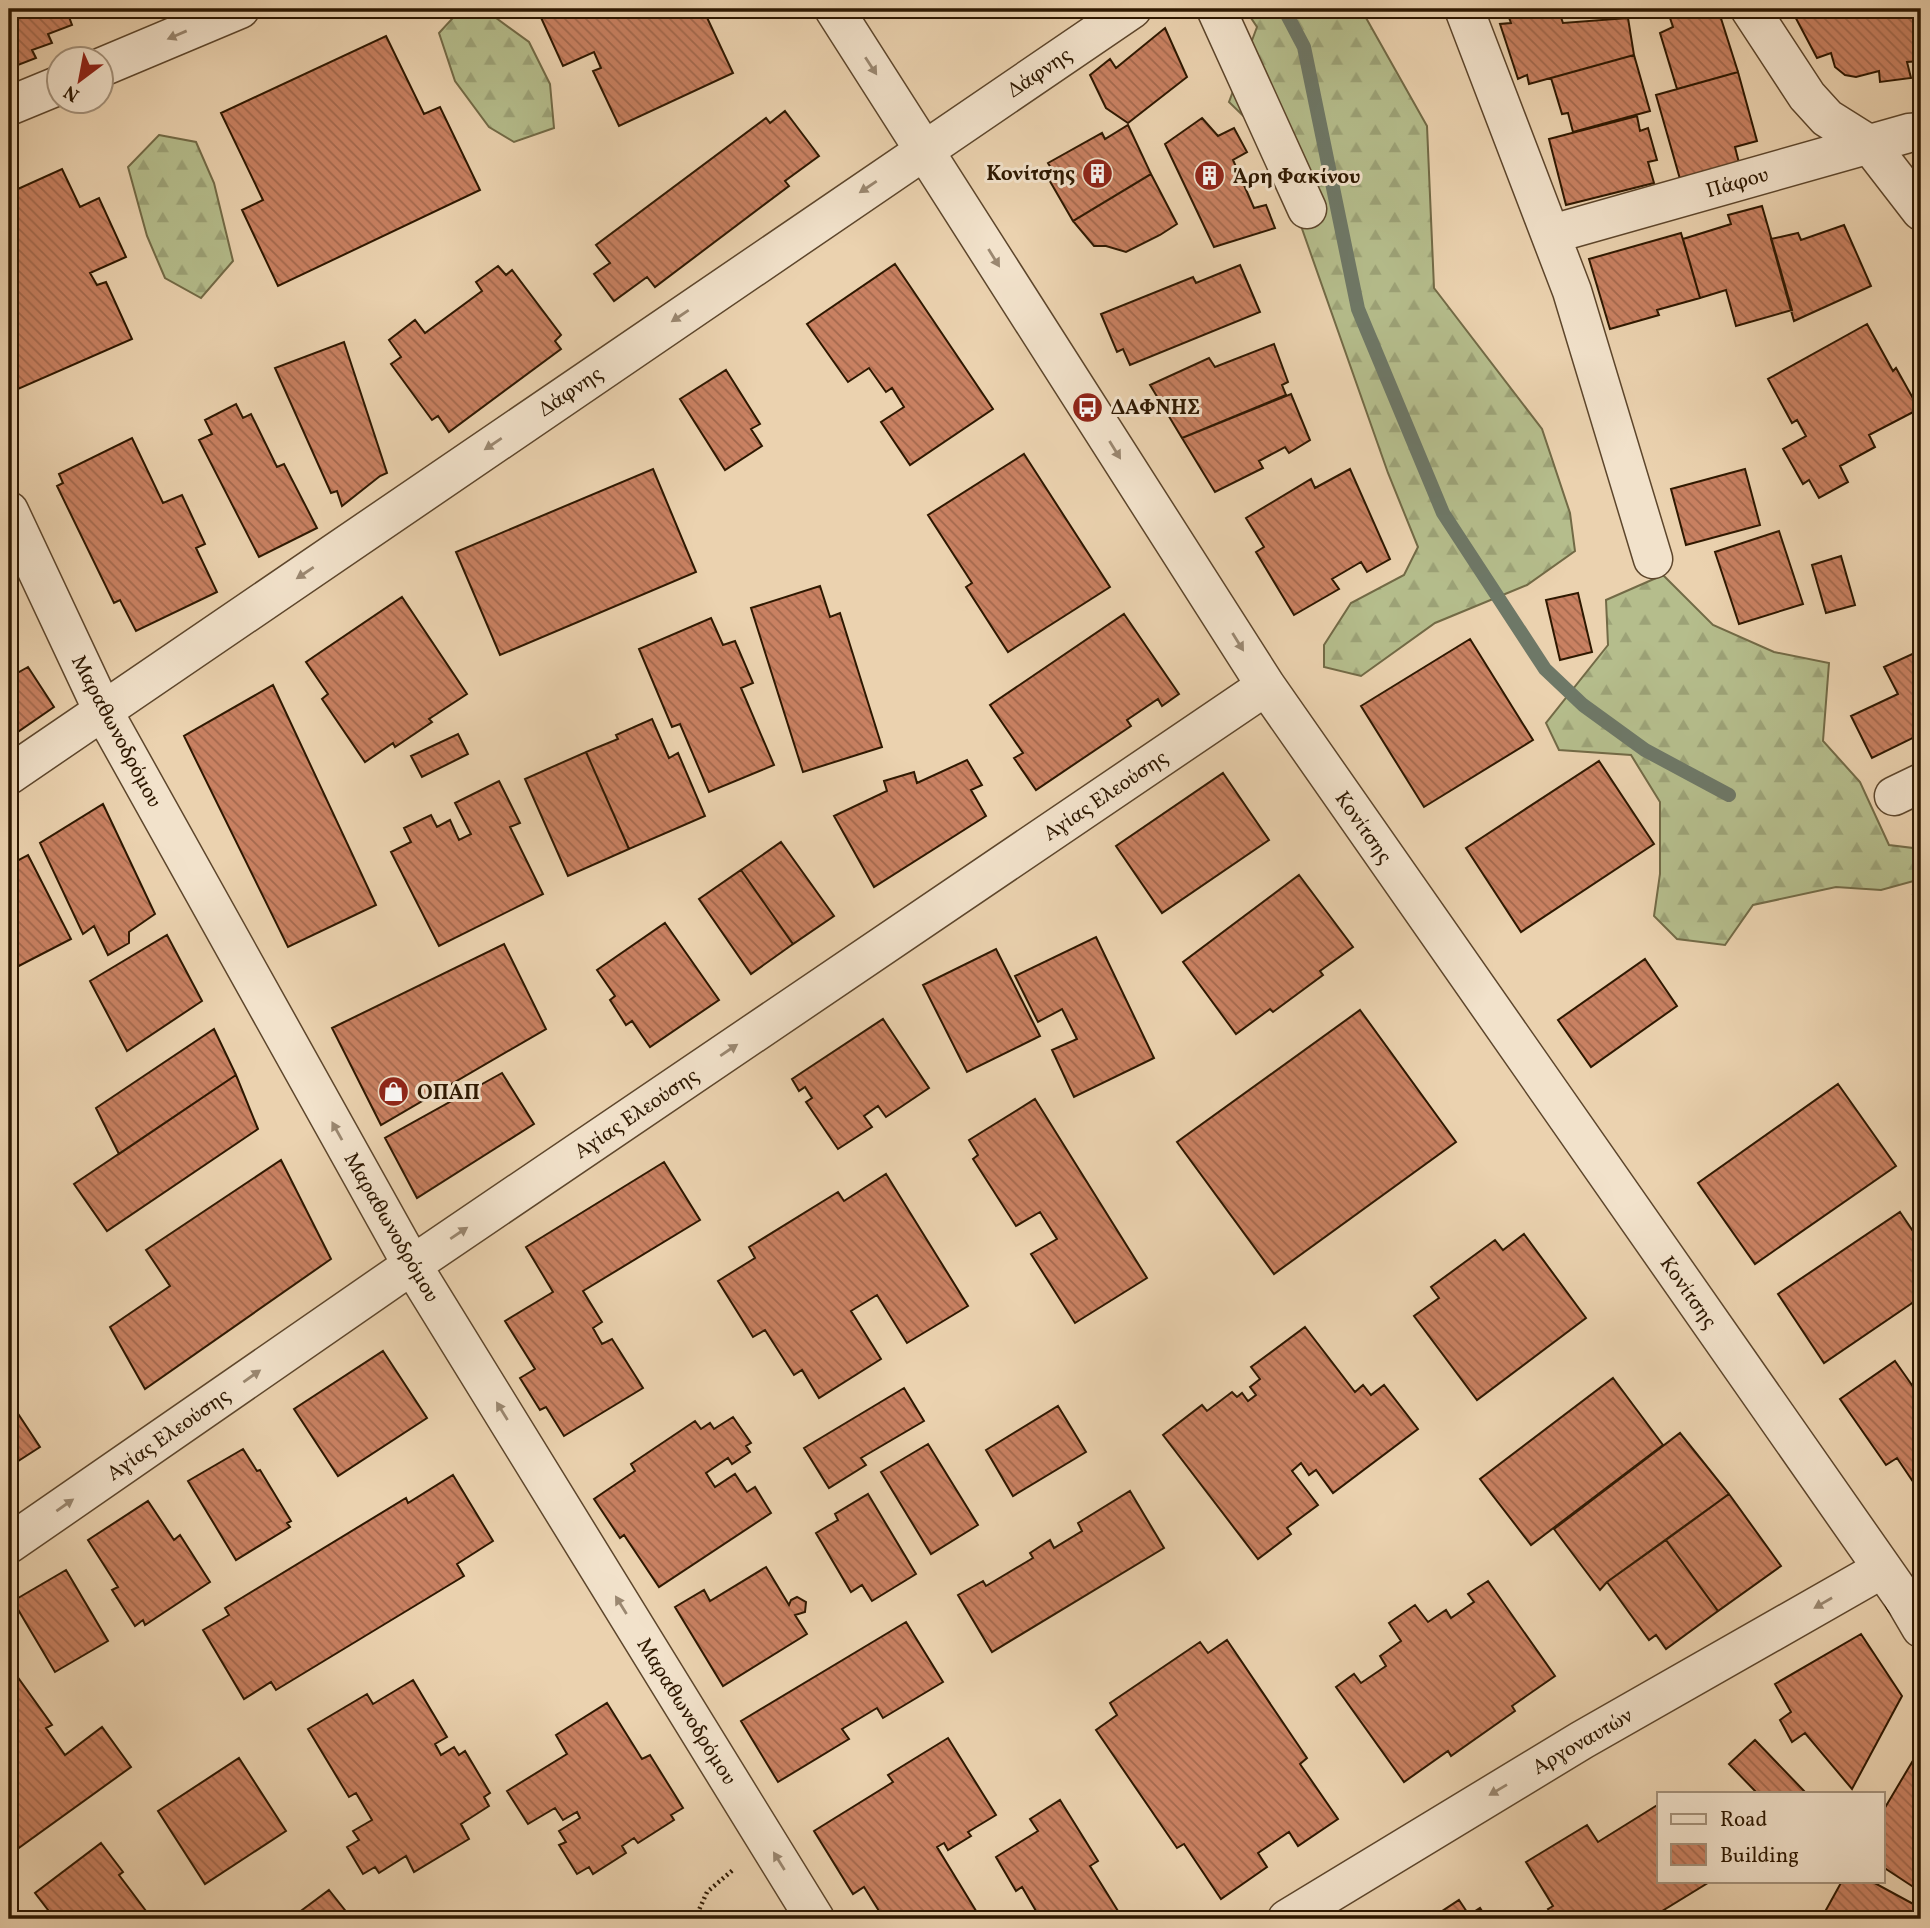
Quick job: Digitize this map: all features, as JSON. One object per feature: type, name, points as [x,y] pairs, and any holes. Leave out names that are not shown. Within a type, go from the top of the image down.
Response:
[{"type":"street","points":[[116,61],[240,9]]},
{"type":"street","name":"Κονίτσης","points":[[834,9],[1266,686],[1882,1569],[1916,1609]]},
{"type":"street","name":"Δάφνης","points":[[9,775],[1132,9]]},
{"type":"street","points":[[1216,9],[1307,209]]},
{"type":"street","points":[[1464,9],[1552,234],[1588,342],[1653,559]]},
{"type":"street","points":[[1750,9],[1807,96],[1827,118],[1870,145],[1921,211]]},
{"type":"street","points":[[9,106],[46,91]]},
{"type":"street","name":"Πάφου","points":[[1552,234],[1909,133],[1921,132]]},
{"type":"street","name":"Μαραθωνοδρόμου","points":[[9,512],[103,710],[412,1265],[816,1919]]},
{"type":"street","name":"Αγίας Ελεούσης","points":[[9,1544],[412,1265],[1266,686]]},
{"type":"street","name":"Αργοναυτών","points":[[1287,1919],[1582,1740],[1882,1569]]},
{"type":"path","points":[[695,1919],[707,1892],[740,1864],[772,1849]]},
{"type":"green space","points":[[461,9],[496,18],[529,42],[550,84],[554,128],[514,142],[489,127],[455,81],[439,33]]},
{"type":"green space","points":[[1245,9],[1361,9],[1427,126],[1434,288],[1542,429],[1570,513],[1575,551],[1527,585],[1435,623],[1361,676],[1324,667],[1324,645],[1351,603],[1404,575],[1418,547],[1388,473],[1294,206],[1266,138],[1229,102],[1257,27]]},
{"type":"green space","points":[[159,135],[196,142],[214,183],[233,261],[201,298],[165,278],[147,236],[128,167]]},
{"type":"green space","points":[[1663,575],[1713,625],[1774,652],[1829,663],[1823,741],[1860,782],[1889,845],[1921,849],[1921,879],[1881,890],[1836,887],[1753,905],[1725,945],[1677,939],[1654,916],[1660,874],[1660,802],[1631,755],[1559,750],[1546,723],[1608,645],[1606,600]]},
{"type":"building","points":[[9,9],[66,9],[72,25],[48,34],[52,43],[32,50],[36,58],[10,68],[12,73],[9,74]]},
{"type":"building","points":[[703,9],[733,73],[619,126],[593,71],[601,68],[594,52],[563,66],[538,11]]},
{"type":"building","points":[[1529,9],[1558,9],[1563,23],[1628,18],[1634,55],[1529,84],[1527,75],[1518,79],[1500,24],[1511,23],[1508,15]]},
{"type":"building","points":[[1667,9],[1718,9],[1738,72],[1677,89],[1660,33],[1673,27]]},
{"type":"building","points":[[1791,9],[1918,9],[1921,26],[1914,27],[1921,61],[1907,62],[1911,78],[1880,82],[1879,71],[1856,77],[1845,75],[1835,67],[1831,53],[1817,58]]},
{"type":"building","points":[[1165,28],[1187,77],[1128,123],[1106,108],[1090,75],[1110,59],[1116,68]]},
{"type":"building","points":[[386,36],[424,114],[440,107],[480,190],[278,286],[242,210],[263,200],[221,113]]},
{"type":"building","points":[[1634,55],[1650,111],[1573,132],[1568,113],[1562,114],[1551,78]]},
{"type":"building","points":[[1738,72],[1757,141],[1735,147],[1739,163],[1680,179],[1656,95]]},
{"type":"building","points":[[785,111],[819,156],[785,181],[789,186],[655,287],[647,277],[614,301],[594,274],[610,263],[596,245],[766,118],[770,123]]},
{"type":"building","points":[[1637,116],[1640,131],[1648,128],[1657,160],[1648,162],[1654,183],[1566,205],[1549,139]]},
{"type":"building","name":"Άρη Φακίνου","points":[[1202,118],[1218,136],[1234,128],[1247,152],[1233,160],[1254,208],[1266,205],[1275,228],[1214,247],[1165,144]]},
{"type":"building","name":"Κονίτσης","points":[[1128,125],[1151,174],[1073,221],[1044,171],[1051,168],[1048,163],[1102,133],[1105,139]]},
{"type":"building","points":[[62,169],[80,207],[99,198],[126,257],[90,273],[97,285],[106,282],[132,339],[18,389],[9,368],[9,193]]},
{"type":"building","name":"Κονίτσης","points":[[1151,174],[1177,224],[1126,252],[1106,246],[1094,246],[1073,221]]},
{"type":"building","points":[[1762,206],[1792,310],[1736,326],[1726,290],[1700,298],[1683,239],[1731,224],[1728,215]]},
{"type":"building","points":[[1844,225],[1871,286],[1794,321],[1771,239],[1798,233],[1801,240]]},
{"type":"building","points":[[1681,233],[1700,298],[1657,310],[1659,315],[1610,329],[1589,259]]},
{"type":"building","points":[[895,264],[993,409],[910,465],[881,422],[904,407],[892,388],[886,392],[869,368],[848,382],[807,324]]},
{"type":"building","points":[[1240,265],[1260,312],[1130,365],[1123,349],[1117,352],[1101,314],[1193,277],[1196,283]]},
{"type":"building","points":[[498,266],[506,275],[512,270],[561,335],[555,341],[561,349],[449,432],[438,416],[432,420],[391,364],[401,357],[389,340],[415,320],[425,333],[482,291],[476,282]]},
{"type":"building","points":[[1867,324],[1893,371],[1896,368],[1919,409],[1869,435],[1875,447],[1840,466],[1848,482],[1819,498],[1809,480],[1803,484],[1783,449],[1806,436],[1797,420],[1792,423],[1768,379]]},
{"type":"building","points":[[344,342],[387,473],[342,506],[337,491],[331,493],[275,368]]},
{"type":"building","points":[[1274,344],[1288,382],[1282,385],[1286,395],[1182,438],[1150,385],[1209,358],[1215,367]]},
{"type":"building","points":[[726,370],[760,424],[751,429],[762,446],[725,470],[680,399]]},
{"type":"building","points":[[1291,394],[1310,440],[1289,453],[1285,447],[1259,461],[1263,468],[1215,492],[1182,438]]},
{"type":"building","points":[[236,404],[243,418],[251,414],[277,467],[284,464],[317,528],[259,557],[199,440],[212,434],[205,420]]},
{"type":"building","points":[[132,438],[163,503],[182,495],[205,544],[196,548],[217,592],[136,631],[120,600],[114,603],[57,486],[63,483],[59,474]]},
{"type":"building","points":[[1024,454],[1110,587],[1008,652],[966,587],[972,583],[928,515]]},
{"type":"building","points":[[653,469],[696,572],[500,655],[456,552]]},
{"type":"building","points":[[1350,469],[1390,559],[1367,572],[1361,562],[1332,579],[1339,589],[1294,615],[1256,552],[1264,547],[1246,518],[1311,479],[1315,488]]},
{"type":"building","points":[[1745,469],[1760,525],[1686,545],[1671,489]]},
{"type":"building","points":[[1779,531],[1803,604],[1739,624],[1715,552]]},
{"type":"building","points":[[1841,556],[1855,605],[1826,613],[1812,565]]},
{"type":"building","points":[[820,586],[830,617],[840,613],[882,747],[803,772],[751,608]]},
{"type":"building","points":[[1578,593],[1592,652],[1560,660],[1546,600]]},
{"type":"building","points":[[402,597],[467,694],[429,719],[432,722],[395,747],[393,743],[365,762],[322,699],[328,694],[306,662]]},
{"type":"building","points":[[1124,614],[1179,694],[1162,706],[1158,699],[1127,720],[1131,726],[1036,790],[1014,758],[1023,753],[990,705]]},
{"type":"building","points":[[711,618],[723,645],[735,641],[753,683],[741,688],[774,765],[709,792],[680,724],[672,727],[639,649]]},
{"type":"building","points":[[1470,639],[1533,740],[1424,807],[1361,706]]},
{"type":"building","points":[[1921,650],[1921,734],[1872,758],[1851,716],[1898,694],[1884,667]]},
{"type":"building","points":[[9,659],[19,672],[28,667],[54,707],[9,738]]},
{"type":"building","points":[[273,685],[376,905],[288,947],[184,736]]},
{"type":"building","points":[[652,719],[669,758],[678,753],[705,816],[629,849],[586,752],[618,739],[616,735]]},
{"type":"building","points":[[458,734],[468,754],[422,777],[411,756]]},
{"type":"building","points":[[586,752],[629,849],[568,876],[525,779]]},
{"type":"building","points":[[967,760],[982,785],[971,790],[986,816],[874,887],[834,816],[887,791],[884,781],[914,772],[917,783]]},
{"type":"building","points":[[1599,761],[1654,844],[1521,932],[1466,848]]},
{"type":"building","points":[[1223,773],[1269,840],[1162,913],[1116,846]]},
{"type":"building","points":[[499,781],[520,823],[510,827],[543,894],[439,946],[391,852],[411,842],[404,828],[431,815],[437,827],[450,820],[459,840],[471,834],[455,803]]},
{"type":"building","points":[[103,804],[155,914],[129,932],[129,943],[108,955],[94,926],[83,934],[40,843]]},
{"type":"building","points":[[781,842],[834,916],[793,944],[741,870]]},
{"type":"building","points":[[28,855],[71,939],[9,971],[9,865]]},
{"type":"building","points":[[741,870],[793,944],[751,974],[699,899]]},
{"type":"building","points":[[1299,875],[1353,947],[1320,971],[1323,975],[1273,1012],[1270,1009],[1236,1034],[1183,962]]},
{"type":"building","points":[[1921,894],[1921,942],[1913,895]]},
{"type":"building","points":[[665,923],[719,1000],[650,1047],[632,1021],[626,1025],[610,1000],[615,996],[597,970]]},
{"type":"building","points":[[167,935],[202,1001],[127,1051],[90,981]]},
{"type":"building","points":[[1096,937],[1154,1058],[1074,1097],[1052,1050],[1077,1039],[1062,1009],[1038,1022],[1015,976]]},
{"type":"building","points":[[504,944],[546,1029],[381,1125],[332,1028]]},
{"type":"building","points":[[996,949],[1040,1036],[967,1072],[923,985]]},
{"type":"building","points":[[1645,959],[1677,1006],[1591,1067],[1558,1020]]},
{"type":"building","points":[[1360,1010],[1456,1142],[1274,1274],[1177,1142]]},
{"type":"building","points":[[883,1019],[929,1088],[886,1117],[878,1106],[864,1116],[872,1127],[838,1149],[806,1102],[812,1098],[805,1087],[799,1091],[792,1079]]},
{"type":"building","points":[[214,1029],[236,1075],[119,1154],[96,1108]]},
{"type":"building","points":[[502,1073],[534,1124],[417,1198],[385,1138]]},
{"type":"building","points":[[236,1075],[258,1129],[107,1231],[74,1184]]},
{"type":"building","points":[[1838,1084],[1896,1166],[1755,1264],[1698,1183]]},
{"type":"building","points":[[1035,1099],[1147,1278],[1075,1323],[1031,1254],[1057,1239],[1040,1212],[1016,1226],[973,1159],[978,1155],[969,1140]]},
{"type":"building","points":[[281,1160],[331,1259],[145,1389],[110,1327],[170,1286],[146,1250]]},
{"type":"building","points":[[664,1162],[700,1220],[583,1291],[602,1322],[593,1328],[602,1344],[612,1339],[643,1388],[564,1436],[546,1407],[540,1410],[520,1378],[535,1369],[505,1321],[553,1292],[526,1247]]},
{"type":"building","points":[[886,1174],[968,1306],[907,1343],[877,1295],[851,1311],[881,1359],[819,1398],[802,1370],[794,1375],[765,1330],[753,1337],[718,1281],[755,1258],[749,1247],[838,1192],[844,1201]]},
{"type":"building","points":[[1900,1212],[1921,1243],[1921,1297],[1824,1363],[1778,1294]]},
{"type":"building","points":[[1524,1234],[1586,1318],[1477,1400],[1414,1316],[1439,1298],[1431,1287],[1495,1240],[1503,1250]]},
{"type":"building","points":[[1305,1327],[1355,1392],[1363,1385],[1371,1395],[1384,1385],[1418,1429],[1333,1493],[1316,1470],[1309,1475],[1301,1463],[1292,1471],[1318,1505],[1287,1528],[1291,1534],[1258,1559],[1163,1435],[1202,1405],[1207,1411],[1232,1392],[1237,1397],[1242,1393],[1248,1401],[1256,1395],[1250,1387],[1260,1379],[1251,1367]]},
{"type":"building","points":[[383,1351],[427,1418],[338,1476],[294,1409]]},
{"type":"building","points":[[1895,1361],[1921,1398],[1920,1492],[1897,1458],[1886,1465],[1840,1399]]},
{"type":"building","points":[[1613,1378],[1663,1445],[1531,1545],[1480,1479]]},
{"type":"building","points":[[904,1388],[924,1421],[861,1458],[866,1465],[829,1488],[804,1448]]},
{"type":"building","points":[[9,1400],[40,1447],[9,1467]]},
{"type":"building","points":[[1058,1406],[1086,1452],[1013,1496],[986,1450]]},
{"type":"building","points":[[733,1417],[751,1443],[746,1446],[750,1452],[732,1464],[728,1458],[706,1473],[715,1487],[735,1474],[747,1492],[755,1487],[771,1513],[659,1587],[624,1535],[620,1538],[594,1499],[635,1471],[631,1464],[695,1421],[701,1429],[710,1423],[714,1429]]},
{"type":"building","points":[[1680,1433],[1729,1494],[1607,1582],[1600,1590],[1554,1529]]},
{"type":"building","points":[[928,1444],[978,1525],[931,1554],[881,1472]]},
{"type":"building","points":[[243,1449],[257,1471],[260,1470],[291,1521],[287,1523],[290,1527],[236,1560],[188,1481]]},
{"type":"building","points":[[453,1475],[493,1541],[457,1564],[464,1576],[276,1690],[271,1682],[244,1699],[203,1630],[229,1615],[225,1608],[406,1498],[408,1503]]},
{"type":"building","points":[[1130,1491],[1164,1548],[992,1652],[958,1595],[983,1581],[986,1586],[1033,1558],[1030,1553],[1050,1540],[1054,1548],[1082,1531],[1078,1523]]},
{"type":"building","points":[[868,1494],[916,1574],[872,1601],[862,1585],[851,1592],[816,1533],[838,1520],[835,1514]]},
{"type":"building","points":[[1729,1494],[1781,1566],[1718,1611],[1666,1540]]},
{"type":"building","points":[[148,1501],[174,1540],[180,1535],[210,1582],[145,1625],[143,1620],[135,1626],[112,1590],[118,1587],[88,1540]]},
{"type":"building","points":[[1666,1540],[1718,1611],[1666,1649],[1656,1635],[1649,1640],[1607,1582]]},
{"type":"building","points":[[766,1567],[789,1605],[791,1600],[797,1597],[806,1602],[805,1612],[795,1615],[807,1634],[723,1686],[675,1607],[704,1590],[710,1601]]},
{"type":"building","points":[[66,1570],[108,1641],[55,1672],[13,1601]]},
{"type":"building","points":[[1488,1581],[1555,1676],[1512,1706],[1515,1711],[1451,1756],[1448,1751],[1404,1782],[1336,1687],[1354,1674],[1361,1683],[1386,1666],[1380,1656],[1401,1641],[1389,1623],[1415,1605],[1428,1622],[1446,1610],[1451,1618],[1474,1602],[1468,1594]]},
{"type":"building","points":[[906,1622],[943,1682],[883,1718],[877,1708],[842,1729],[849,1739],[778,1782],[741,1721]]},
{"type":"building","points":[[1861,1634],[1902,1696],[1852,1789],[1805,1733],[1792,1742],[1780,1720],[1791,1712],[1775,1684]]},
{"type":"building","points":[[1227,1640],[1307,1758],[1300,1764],[1338,1819],[1298,1846],[1289,1832],[1258,1853],[1267,1867],[1221,1899],[1184,1844],[1177,1848],[1096,1730],[1117,1715],[1110,1703],[1200,1642],[1208,1653]]},
{"type":"building","points":[[9,1665],[52,1725],[46,1728],[65,1755],[102,1727],[131,1767],[9,1855]]},
{"type":"building","points":[[413,1680],[447,1737],[435,1744],[441,1755],[454,1747],[459,1755],[465,1751],[490,1793],[484,1797],[489,1806],[461,1824],[469,1839],[414,1872],[406,1856],[379,1873],[375,1867],[363,1874],[347,1847],[359,1840],[353,1831],[372,1820],[356,1793],[349,1797],[308,1729],[367,1694],[373,1704]]},
{"type":"building","points":[[607,1703],[642,1759],[650,1755],[683,1808],[671,1815],[674,1820],[638,1843],[634,1838],[622,1846],[626,1853],[593,1874],[589,1867],[577,1874],[559,1845],[566,1842],[559,1831],[580,1818],[577,1812],[563,1820],[555,1808],[528,1824],[507,1791],[567,1754],[556,1735]]},
{"type":"building","points":[[948,1738],[996,1815],[968,1832],[971,1836],[948,1850],[944,1843],[937,1847],[981,1919],[884,1919],[864,1887],[853,1894],[814,1831],[893,1782],[888,1775]]},
{"type":"building","points":[[1755,1740],[1805,1792],[1756,1792],[1729,1764]]},
{"type":"building","points":[[1918,1752],[1921,1755],[1921,1892],[1884,1868],[1884,1809]]},
{"type":"building","points":[[239,1758],[286,1831],[205,1884],[158,1811]]},
{"type":"building","points":[[1060,1800],[1098,1861],[1090,1866],[1123,1919],[1023,1919],[1036,1911],[1022,1887],[1016,1891],[996,1857],[1038,1831],[1030,1819]]},
{"type":"building","points":[[1657,1805],[1657,1882],[1709,1882],[1649,1919],[1555,1919],[1548,1909],[1553,1906],[1526,1862],[1587,1825],[1598,1842]]},
{"type":"building","points":[[101,1843],[123,1872],[119,1875],[152,1919],[55,1919],[35,1893]]},
{"type":"building","points":[[1841,1882],[1873,1882],[1917,1906],[1910,1919],[1821,1919]]},
{"type":"building","points":[[329,1890],[348,1914],[344,1919],[282,1919],[291,1913],[294,1916]]},
{"type":"building","points":[[1459,1900],[1469,1915],[1480,1908],[1487,1919],[1430,1919]]},
{"type":"waterway","points":[[1284,9],[1304,47],[1358,309],[1443,513],[1545,669],[1583,705],[1645,750],[1729,795]]},
{"type":"place","name":"Κονίτσης","points":[[1098,173]]},
{"type":"place","name":"Άρη Φακίνου","points":[[1210,176]]},
{"type":"place","name":"ΔΑΦΝΗΣ","points":[[1088,407]]},
{"type":"place","name":"ΟΠΑΠ","points":[[394,1092]]}]
